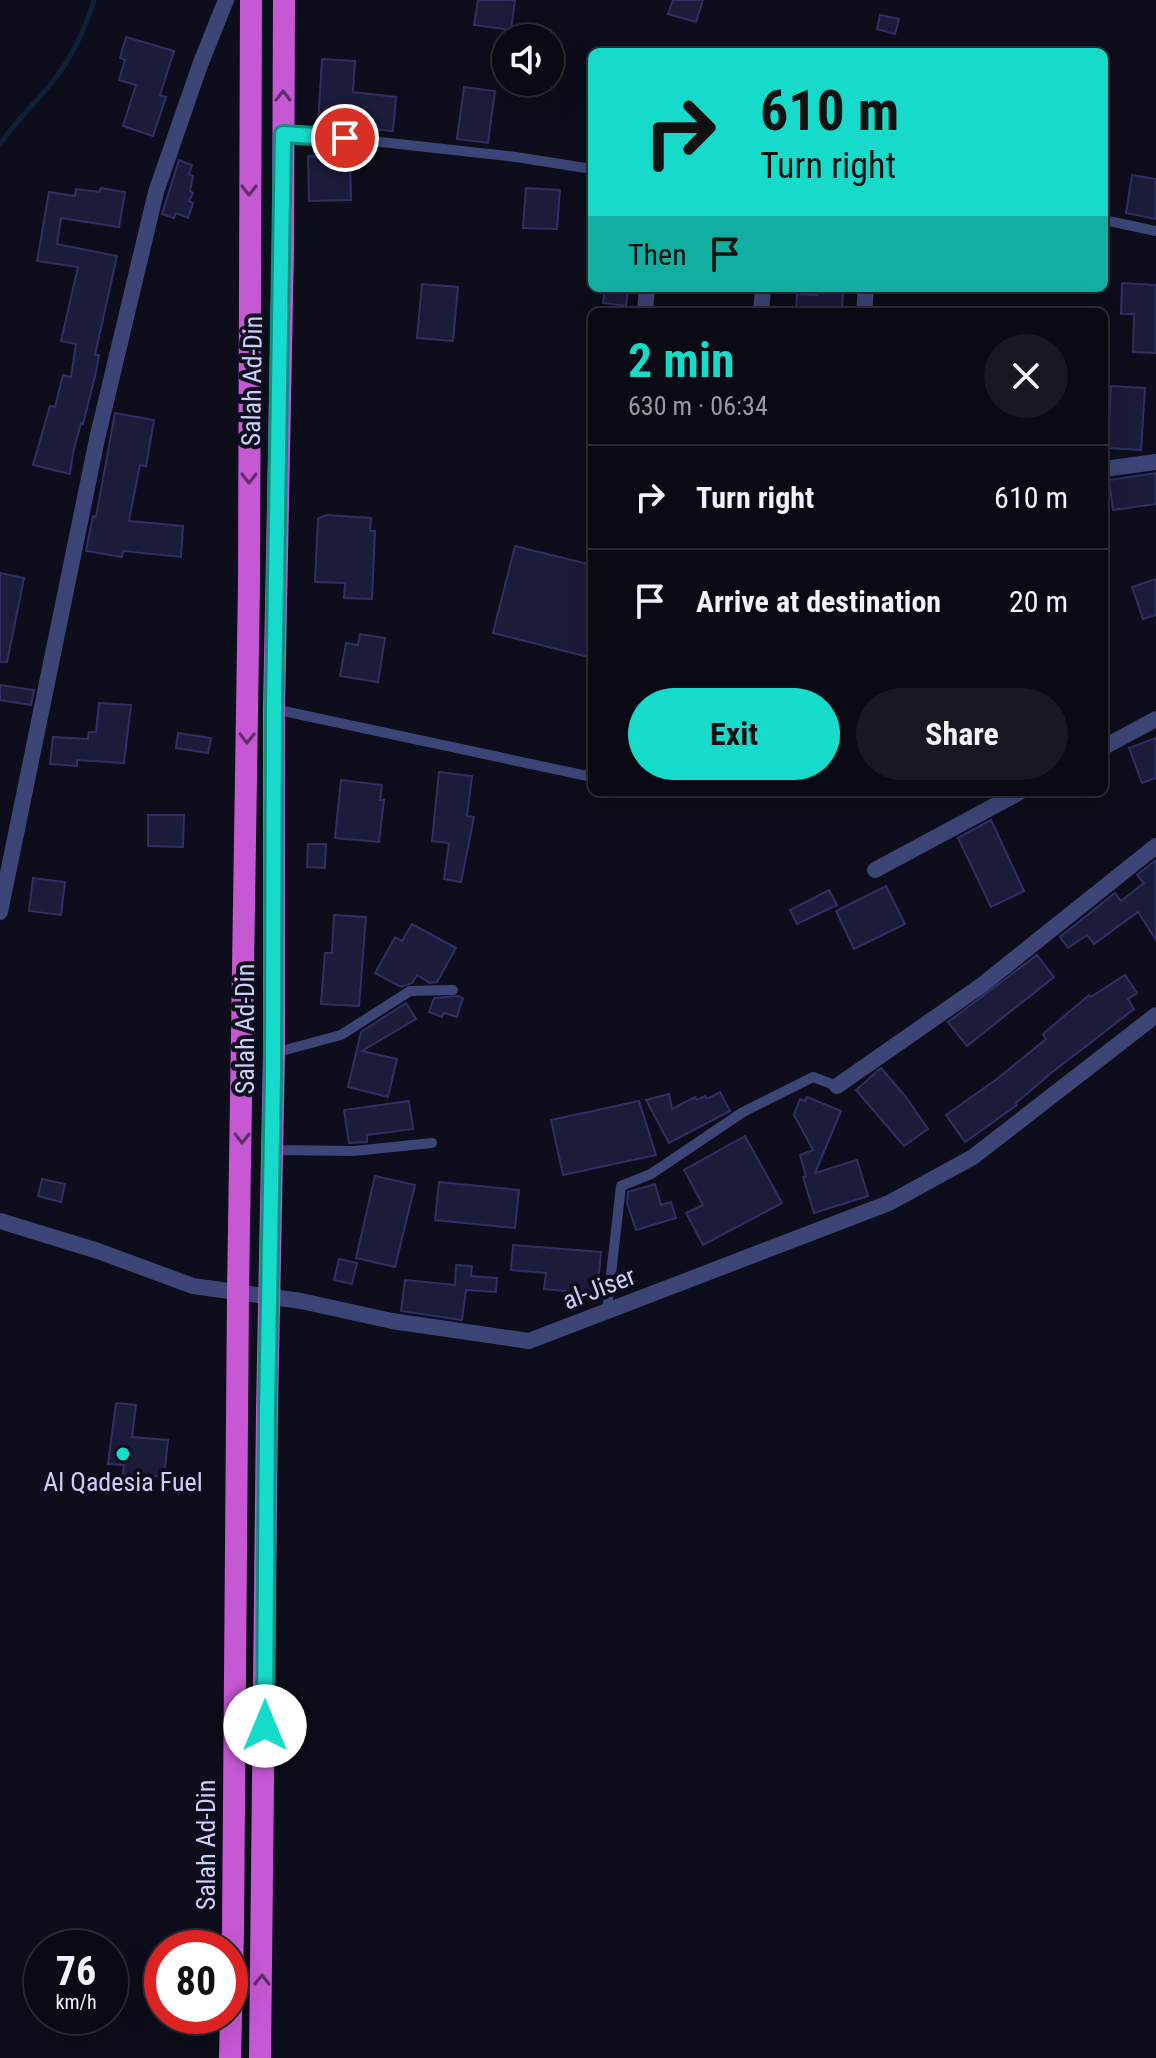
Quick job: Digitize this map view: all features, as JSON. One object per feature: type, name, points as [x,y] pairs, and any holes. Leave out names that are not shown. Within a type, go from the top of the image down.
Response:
[{"type":"highway","name":"Salah Ad-Din","points":[[230,2058],[249,582],[251,0]]},
{"type":"highway","name":"Salah Ad-Din","points":[[260,2058],[284,0]]},
{"type":"street","points":[[0,912],[97,439],[156,192],[226,0]]},
{"type":"street","points":[[1108,468],[1156,462]]},
{"type":"street","points":[[1108,745],[1156,719]]},
{"type":"street","points":[[875,870],[1013,796]]},
{"type":"street","points":[[837,1086],[982,985],[1156,846]]},
{"type":"street","name":"al-Jiser","points":[[0,1221],[98,1251],[193,1286],[301,1301],[392,1321],[529,1341],[889,1203],[973,1157],[1156,1015]]},
{"type":"lane","points":[[283,134],[347,138],[588,168]]},
{"type":"lane","points":[[1108,221],[1156,231]]},
{"type":"lane","points":[[274,709],[588,776]]},
{"type":"lane","points":[[274,1053],[341,1035],[410,991],[453,990]]},
{"type":"lane","points":[[607,1310],[621,1186],[651,1174],[743,1112],[813,1077],[837,1086]]},
{"type":"lane","points":[[272,1150],[354,1151],[432,1143]]},
{"type":"building","points":[[478,0],[515,0],[512,24],[492,24],[492,27],[474,25]]},
{"type":"building","points":[[673,0],[703,0],[696,22],[668,14]]},
{"type":"building","points":[[880,15],[899,19],[895,34],[877,29]]},
{"type":"building","points":[[126,37],[174,51],[160,95],[166,97],[153,136],[123,126],[136,85],[119,80],[125,60],[120,58]]},
{"type":"building","points":[[322,59],[355,61],[353,92],[396,97],[393,131],[318,125]]},
{"type":"building","points":[[464,87],[492,91],[494,96],[488,143],[457,139]]},
{"type":"building","points":[[350,155],[351,200],[309,201],[308,156]]},
{"type":"building","points":[[179,160],[192,165],[189,174],[193,176],[190,191],[193,193],[189,201],[193,203],[188,218],[176,213],[174,218],[162,214]]},
{"type":"building","points":[[1132,175],[1156,179],[1156,219],[1126,213]]},
{"type":"building","points":[[101,188],[125,192],[119,227],[61,218],[57,244],[117,256],[95,355],[99,355],[96,372],[70,474],[33,465],[50,406],[55,407],[63,375],[71,377],[76,344],[61,341],[78,267],[37,261],[49,192],[75,196],[76,189],[99,192]]},
{"type":"building","points":[[526,188],[560,190],[557,229],[523,228]]},
{"type":"building","points":[[1122,283],[1156,285],[1156,353],[1133,352],[1134,314],[1121,314]]},
{"type":"building","points":[[422,284],[458,287],[453,341],[417,338]]},
{"type":"building","points":[[604,292],[628,292],[626,306],[603,303]]},
{"type":"building","points":[[818,292],[843,292],[842,308],[796,308],[797,294],[818,295]]},
{"type":"building","points":[[1111,386],[1145,388],[1141,450],[1108,448]]},
{"type":"building","points":[[115,413],[154,420],[146,466],[140,465],[129,521],[183,526],[181,557],[123,551],[122,557],[86,551],[93,516],[96,517]]},
{"type":"building","points":[[1156,473],[1156,504],[1113,510],[1109,480]]},
{"type":"building","points":[[326,515],[371,518],[370,531],[375,531],[372,599],[344,598],[345,583],[315,582],[318,519]]},
{"type":"building","points":[[515,546],[588,564],[588,657],[493,633]]},
{"type":"building","points":[[0,573],[24,578],[7,662],[0,662]]},
{"type":"building","points":[[1156,579],[1156,615],[1143,619],[1132,587]]},
{"type":"building","points":[[360,634],[385,638],[378,682],[340,676],[346,643],[358,645]]},
{"type":"building","points":[[0,685],[34,690],[31,705],[0,700]]},
{"type":"building","points":[[99,703],[131,705],[124,763],[77,760],[77,766],[50,764],[53,737],[88,739],[89,732],[96,732]]},
{"type":"building","points":[[178,733],[211,738],[208,753],[176,748]]},
{"type":"building","points":[[1156,738],[1156,778],[1142,783],[1129,748]]},
{"type":"building","points":[[439,772],[472,776],[467,816],[474,817],[461,882],[444,879],[449,843],[432,841]]},
{"type":"building","points":[[341,780],[382,785],[380,800],[384,800],[379,842],[335,838]]},
{"type":"building","points":[[148,815],[184,815],[183,847],[148,846]]},
{"type":"building","points":[[991,820],[1024,891],[991,907],[958,838]]},
{"type":"building","points":[[308,844],[326,844],[325,868],[307,867]]},
{"type":"building","points":[[1156,860],[1156,940],[1138,912],[1094,944],[1087,935],[1068,948],[1060,937],[1115,893],[1121,901],[1144,883],[1137,875]]},
{"type":"building","points":[[33,878],[65,882],[61,915],[29,911]]},
{"type":"building","points":[[886,886],[905,924],[854,949],[836,911]]},
{"type":"building","points":[[829,890],[837,905],[797,924],[790,910]]},
{"type":"building","points":[[334,915],[366,917],[359,1006],[321,1004],[325,953],[332,953]]},
{"type":"building","points":[[412,924],[456,948],[437,982],[430,983],[417,975],[412,983],[401,987],[375,973],[395,937],[402,941]]},
{"type":"building","points":[[1037,955],[1054,977],[967,1046],[948,1022]]},
{"type":"building","points":[[1125,975],[1137,993],[1128,999],[1134,1009],[1050,1074],[1017,1105],[965,1142],[946,1115],[1046,1039],[1043,1034],[1089,995],[1091,997]]},
{"type":"building","points":[[434,998],[463,998],[457,1017],[444,1013],[442,1017],[429,1012]]},
{"type":"building","points":[[406,1003],[416,1019],[362,1051],[397,1059],[388,1097],[348,1087],[361,1032]]},
{"type":"building","points":[[881,1068],[928,1129],[904,1146],[856,1090]]},
{"type":"building","points":[[720,1092],[730,1111],[669,1143],[646,1100],[669,1094],[672,1109],[695,1097],[697,1100],[705,1096],[707,1099]]},
{"type":"building","points":[[807,1097],[841,1111],[815,1173],[857,1160],[868,1196],[814,1213],[800,1155],[813,1150],[794,1115],[800,1099],[805,1101]]},
{"type":"building","points":[[409,1101],[413,1129],[367,1135],[367,1142],[349,1143],[344,1110]]},
{"type":"building","points":[[639,1101],[656,1155],[563,1175],[551,1120]]},
{"type":"building","points":[[745,1136],[782,1203],[703,1245],[686,1213],[703,1205],[684,1170]]},
{"type":"building","points":[[375,1176],[415,1185],[395,1267],[356,1258]]},
{"type":"building","points":[[42,1179],[65,1184],[61,1202],[38,1196]]},
{"type":"building","points":[[439,1182],[519,1190],[515,1228],[435,1220]]},
{"type":"building","points":[[655,1184],[661,1205],[671,1202],[676,1218],[636,1230],[627,1203],[628,1192]]},
{"type":"building","points":[[513,1245],[601,1252],[597,1294],[544,1289],[546,1273],[511,1270]]},
{"type":"building","points":[[339,1259],[357,1263],[352,1284],[334,1280]]},
{"type":"building","points":[[456,1265],[472,1266],[471,1276],[497,1278],[496,1292],[466,1290],[462,1320],[401,1311],[405,1280],[455,1285]]},
{"type":"building","points":[[116,1403],[136,1405],[132,1437],[168,1440],[164,1477],[123,1474],[124,1465],[108,1464]]},
{"type":"waterway","points":[[0,144],[67,61],[94,0]]},
{"type":"place","name":"Al Qadesia Fuel","points":[[123,1454]]},
{"type":"route","points":[[265,1726],[274,709],[283,134],[345,138]]}]
